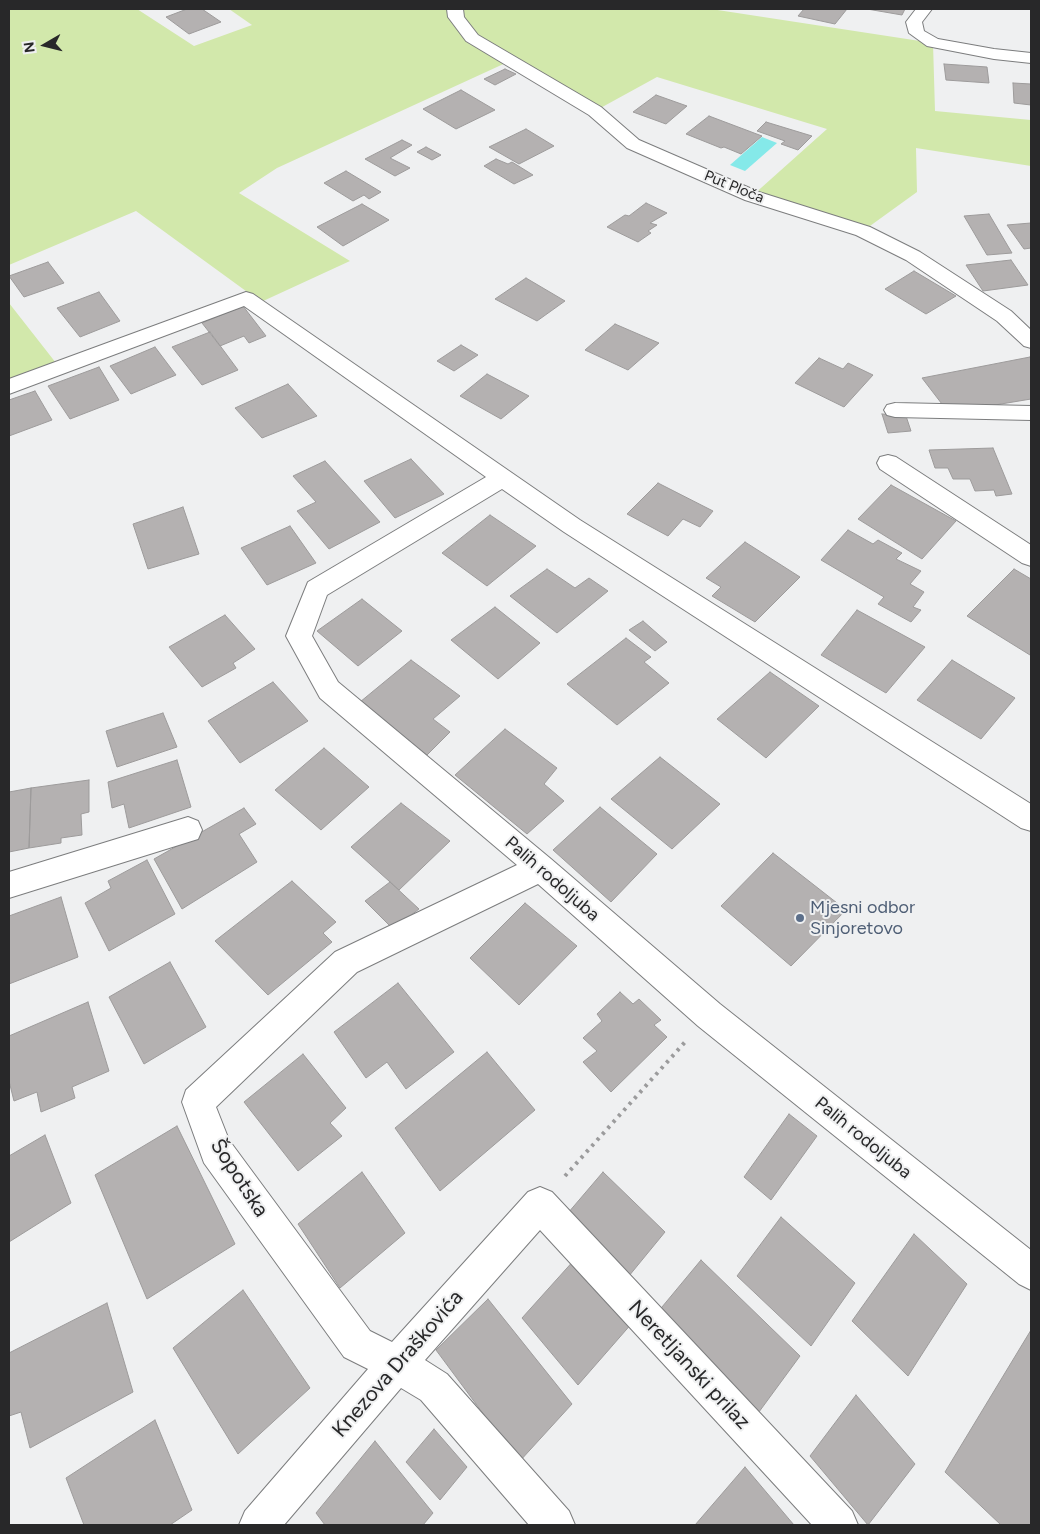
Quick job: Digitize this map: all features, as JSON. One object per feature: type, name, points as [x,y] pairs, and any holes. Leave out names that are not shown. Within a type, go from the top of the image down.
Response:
[{"type":"street","name":"Put Ploča","points":[[455,9],[456,17],[472,38],[595,111],[633,144],[752,196],[863,231],[913,256],[1004,316],[1031,340]]},
{"type":"street","points":[[924,9],[914,22],[917,33],[933,43],[994,54],[1031,58]]},
{"type":"street","points":[[9,387],[246,298],[572,526],[1031,820]]},
{"type":"street","points":[[895,410],[1031,413]]},
{"type":"street","points":[[888,463],[1031,557]]},
{"type":"street","name":"Palih rodoljuba","points":[[502,478],[317,589],[299,636],[328,690],[541,868],[709,1016],[1031,1272]]},
{"type":"street","points":[[9,885],[188,830]]},
{"type":"street","name":"Šopotska","points":[[541,868],[346,962],[198,1102],[216,1151],[357,1344],[397,1364],[434,1387],[556,1525]]},
{"type":"street","name":"Knezova Draškovića","points":[[259,1525],[397,1364],[540,1204]]},
{"type":"street","name":"Neretljanski prilaz","points":[[540,1204],[838,1525]]},
{"type":"path","points":[[540,1204],[709,1016]]},
{"type":"green space","points":[[9,9],[137,9],[194,46],[252,25],[229,9],[711,9],[933,43],[935,111],[1031,120],[1031,166],[916,148],[917,192],[863,231],[752,196],[827,129],[657,77],[595,111],[510,61],[277,168],[239,193],[350,261],[261,302],[136,211],[9,265]]},
{"type":"green space","points":[[9,303],[56,363],[9,380]]},
{"type":"water","points":[[762,137],[777,143],[745,171],[730,165]]},
{"type":"building","points":[[187,9],[202,9],[221,22],[189,34],[166,17]]},
{"type":"building","points":[[804,9],[847,9],[835,24],[798,16]]},
{"type":"building","points":[[867,9],[905,9],[902,15]]},
{"type":"building","points":[[944,64],[987,67],[989,83],[946,80]]},
{"type":"building","points":[[505,69],[516,74],[495,85],[484,79]]},
{"type":"building","points":[[1013,83],[1031,84],[1031,105],[1014,103]]},
{"type":"building","points":[[461,90],[495,110],[456,129],[423,109]]},
{"type":"building","points":[[656,95],[687,106],[666,124],[633,112]]},
{"type":"building","points":[[709,116],[762,136],[741,154],[686,134]]},
{"type":"building","points":[[766,122],[812,136],[798,150],[781,144],[785,141],[757,131]]},
{"type":"building","points":[[526,129],[554,146],[519,164],[489,147]]},
{"type":"building","points":[[402,140],[412,145],[390,158],[410,168],[395,176],[365,159]]},
{"type":"building","points":[[426,147],[441,155],[432,160],[417,152]]},
{"type":"building","points":[[496,159],[508,164],[512,162],[533,175],[514,184],[484,166]]},
{"type":"building","points":[[346,171],[381,192],[369,199],[364,195],[353,201],[324,183]]},
{"type":"building","points":[[646,203],[667,213],[650,223],[657,225],[648,231],[651,233],[638,242],[607,227],[625,215],[629,216]]},
{"type":"building","points":[[362,204],[389,220],[343,246],[317,227]]},
{"type":"building","points":[[989,214],[1012,253],[987,255],[964,216]]},
{"type":"building","points":[[1031,223],[1031,248],[1024,249],[1007,225]]},
{"type":"building","points":[[1011,260],[1028,285],[983,291],[966,265]]},
{"type":"building","points":[[48,262],[64,283],[24,297],[9,276]]},
{"type":"building","points":[[914,271],[956,296],[926,314],[885,289]]},
{"type":"building","points":[[526,278],[565,301],[537,321],[495,299]]},
{"type":"building","points":[[99,292],[120,321],[80,337],[57,308]]},
{"type":"building","points":[[243,306],[266,336],[249,343],[244,336],[220,346],[202,323]]},
{"type":"building","points":[[615,324],[659,343],[628,370],[585,350]]},
{"type":"building","points":[[210,332],[238,370],[202,385],[172,347]]},
{"type":"building","points":[[461,345],[478,355],[454,371],[437,361]]},
{"type":"building","points":[[155,347],[176,375],[131,394],[110,366]]},
{"type":"building","points":[[1030,357],[1031,399],[971,409],[945,408],[922,378]]},
{"type":"building","points":[[819,358],[843,369],[848,363],[873,375],[844,407],[795,383]]},
{"type":"building","points":[[99,367],[119,400],[70,419],[48,386]]},
{"type":"building","points":[[487,374],[529,396],[501,419],[460,396]]},
{"type":"building","points":[[288,384],[317,416],[262,438],[235,408]]},
{"type":"building","points":[[35,391],[52,420],[9,436],[9,400]]},
{"type":"building","points":[[882,414],[906,416],[911,431],[888,433]]},
{"type":"building","points":[[993,448],[1012,494],[996,496],[994,490],[975,491],[970,479],[953,479],[948,468],[935,468],[929,450]]},
{"type":"building","points":[[411,459],[444,494],[395,518],[364,481]]},
{"type":"building","points":[[325,461],[380,522],[329,549],[297,511],[316,502],[293,476]]},
{"type":"building","points":[[658,483],[713,511],[700,527],[683,519],[668,536],[627,514]]},
{"type":"building","points":[[891,485],[956,521],[922,559],[858,519]]},
{"type":"building","points":[[183,507],[199,554],[148,569],[133,524]]},
{"type":"building","points":[[490,515],[536,546],[487,586],[442,553]]},
{"type":"building","points":[[290,526],[316,563],[267,585],[241,548]]},
{"type":"building","points":[[848,530],[873,544],[878,540],[902,553],[896,559],[921,571],[910,584],[924,592],[913,607],[921,610],[911,622],[878,604],[884,597],[821,560]]},
{"type":"building","points":[[745,542],[800,577],[755,622],[712,596],[721,587],[706,578]]},
{"type":"building","points":[[547,569],[575,588],[589,578],[608,591],[557,633],[510,596]]},
{"type":"building","points":[[1014,569],[1031,579],[1030,655],[967,616]]},
{"type":"building","points":[[362,599],[402,631],[358,666],[317,631]]},
{"type":"building","points":[[495,607],[540,643],[498,679],[451,640]]},
{"type":"building","points":[[857,610],[925,647],[886,693],[821,655]]},
{"type":"building","points":[[225,615],[255,649],[233,663],[236,668],[202,687],[169,647]]},
{"type":"building","points":[[643,621],[667,642],[655,651],[629,630]]},
{"type":"building","points":[[626,638],[651,657],[644,662],[669,683],[617,725],[567,684]]},
{"type":"building","points":[[411,660],[460,696],[433,719],[450,732],[427,755],[360,702]]},
{"type":"building","points":[[952,660],[1015,698],[981,739],[917,700]]},
{"type":"building","points":[[770,672],[819,706],[766,758],[717,719]]},
{"type":"building","points":[[273,682],[308,721],[240,763],[208,721]]},
{"type":"building","points":[[163,713],[177,747],[117,767],[106,731]]},
{"type":"building","points":[[505,729],[557,768],[544,784],[564,801],[527,834],[455,775]]},
{"type":"building","points":[[324,748],[369,787],[321,830],[275,790]]},
{"type":"building","points":[[660,757],[720,804],[672,849],[611,799]]},
{"type":"building","points":[[177,760],[191,807],[129,828],[124,804],[112,808],[108,782]]},
{"type":"building","points":[[89,780],[89,812],[81,814],[82,835],[61,838],[61,843],[29,848],[31,788]]},
{"type":"building","points":[[31,788],[29,848],[9,852],[9,792]]},
{"type":"building","points":[[401,803],[450,841],[399,890],[351,847]]},
{"type":"building","points":[[600,807],[657,854],[611,902],[553,850]]},
{"type":"building","points":[[244,808],[256,824],[239,834],[257,862],[182,909],[154,859]]},
{"type":"building","points":[[773,853],[846,910],[791,966],[721,906]]},
{"type":"building","points":[[147,860],[175,914],[109,951],[85,903],[111,888],[108,881]]},
{"type":"building","points":[[292,881],[336,922],[323,933],[332,942],[268,995],[215,941]]},
{"type":"building","points":[[390,882],[419,909],[393,929],[365,901]]},
{"type":"building","points":[[61,897],[78,957],[9,984],[9,916]]},
{"type":"building","points":[[525,903],[577,946],[519,1005],[470,958]]},
{"type":"building","points":[[170,962],[206,1027],[144,1064],[109,997]]},
{"type":"building","points":[[398,983],[454,1052],[406,1089],[387,1062],[366,1078],[334,1032]]},
{"type":"building","points":[[620,992],[633,1004],[639,999],[661,1020],[654,1025],[667,1037],[611,1092],[583,1062],[597,1051],[583,1038],[602,1021],[597,1014]]},
{"type":"building","points":[[88,1002],[109,1071],[72,1087],[75,1098],[41,1112],[37,1092],[14,1101],[9,1081],[9,1036]]},
{"type":"building","points":[[487,1052],[535,1110],[440,1191],[395,1128]]},
{"type":"building","points":[[303,1054],[346,1108],[330,1123],[342,1136],[298,1171],[244,1102]]},
{"type":"building","points":[[789,1114],[817,1136],[771,1200],[744,1177]]},
{"type":"building","points":[[177,1126],[235,1244],[147,1299],[95,1175]]},
{"type":"building","points":[[45,1135],[71,1203],[9,1242],[9,1156]]},
{"type":"building","points":[[362,1172],[405,1233],[340,1288],[298,1224]]},
{"type":"building","points":[[603,1172],[665,1232],[624,1282],[562,1220]]},
{"type":"building","points":[[781,1217],[855,1283],[811,1346],[737,1276]]},
{"type":"building","points":[[914,1234],[967,1284],[908,1376],[852,1321]]},
{"type":"building","points":[[576,1258],[633,1322],[578,1385],[522,1318]]},
{"type":"building","points":[[701,1260],[800,1356],[756,1416],[657,1313]]},
{"type":"building","points":[[243,1290],[310,1388],[238,1454],[173,1348]]},
{"type":"building","points":[[488,1299],[572,1404],[519,1462],[436,1350]]},
{"type":"building","points":[[107,1303],[133,1392],[30,1448],[21,1412],[9,1416],[9,1353]]},
{"type":"building","points":[[1031,1330],[1031,1525],[1001,1525],[945,1472]]},
{"type":"building","points":[[856,1395],[915,1464],[868,1525],[810,1456]]},
{"type":"building","points":[[155,1420],[192,1510],[170,1525],[84,1525],[66,1478]]},
{"type":"building","points":[[434,1429],[467,1467],[440,1500],[406,1462]]},
{"type":"building","points":[[375,1441],[433,1513],[423,1525],[325,1525],[316,1513]]},
{"type":"building","points":[[745,1467],[794,1525],[695,1525]]},
{"type":"place","name":"Mjesni odbor Sinjoretovo","points":[[800,918]]}]
